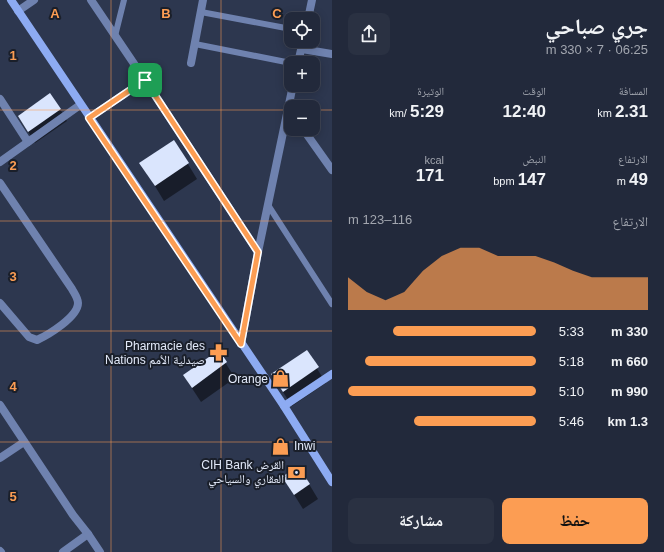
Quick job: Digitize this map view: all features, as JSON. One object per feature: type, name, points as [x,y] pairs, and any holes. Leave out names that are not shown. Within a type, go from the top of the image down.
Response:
[{"type":"street","points":[[11,0],[80,105],[284,406],[332,482]]},
{"type":"street","points":[[18,11],[34,0]]},
{"type":"street","points":[[91,0],[258,252]]},
{"type":"street","points":[[191,63],[203,0]]},
{"type":"street","points":[[309,12],[312,0]]},
{"type":"street","points":[[313,48],[332,54]]},
{"type":"street","points":[[89,118],[145,80]]},
{"type":"street","points":[[0,99],[28,142]]},
{"type":"street","points":[[0,162],[80,105]]},
{"type":"street","points":[[241,344],[258,252],[284,133]]},
{"type":"street","points":[[308,136],[332,170]]},
{"type":"street","points":[[0,183],[72,289],[78,304],[75,314],[69,320],[37,340],[29,337],[0,304]]},
{"type":"street","points":[[284,406],[332,374]]},
{"type":"street","points":[[0,405],[73,515],[100,552]]},
{"type":"street","points":[[0,458],[24,442]]},
{"type":"street","points":[[63,552],[88,534]]},
{"type":"lane","points":[[115,36],[124,0]]},
{"type":"lane","points":[[201,12],[284,28]]},
{"type":"lane","points":[[195,44],[284,62]]},
{"type":"lane","points":[[268,205],[332,304]]},
{"type":"building","points":[[50,93],[61,109],[28,132],[18,116]]},
{"type":"building","points":[[174,140],[189,163],[155,186],[139,163]]},
{"type":"building","points":[[219,350],[227,362],[192,388],[183,375]]},
{"type":"building","points":[[307,350],[319,367],[283,392],[271,374]]},
{"type":"building","points":[[298,466],[310,484],[294,495],[282,477]]},
{"type":"place","name":"Pharmacie des Nations صيدلية الأمم","points":[[218,353]]},
{"type":"place","name":"Orange","points":[[281,379]]},
{"type":"place","name":"Inwi","points":[[281,446]]},
{"type":"place","name":"CIH Bank القرض العقاري والسياحي","points":[[297,472]]},
{"type":"route","points":[[145,80],[258,252],[241,344],[170,236],[89,118],[145,80]]}]
